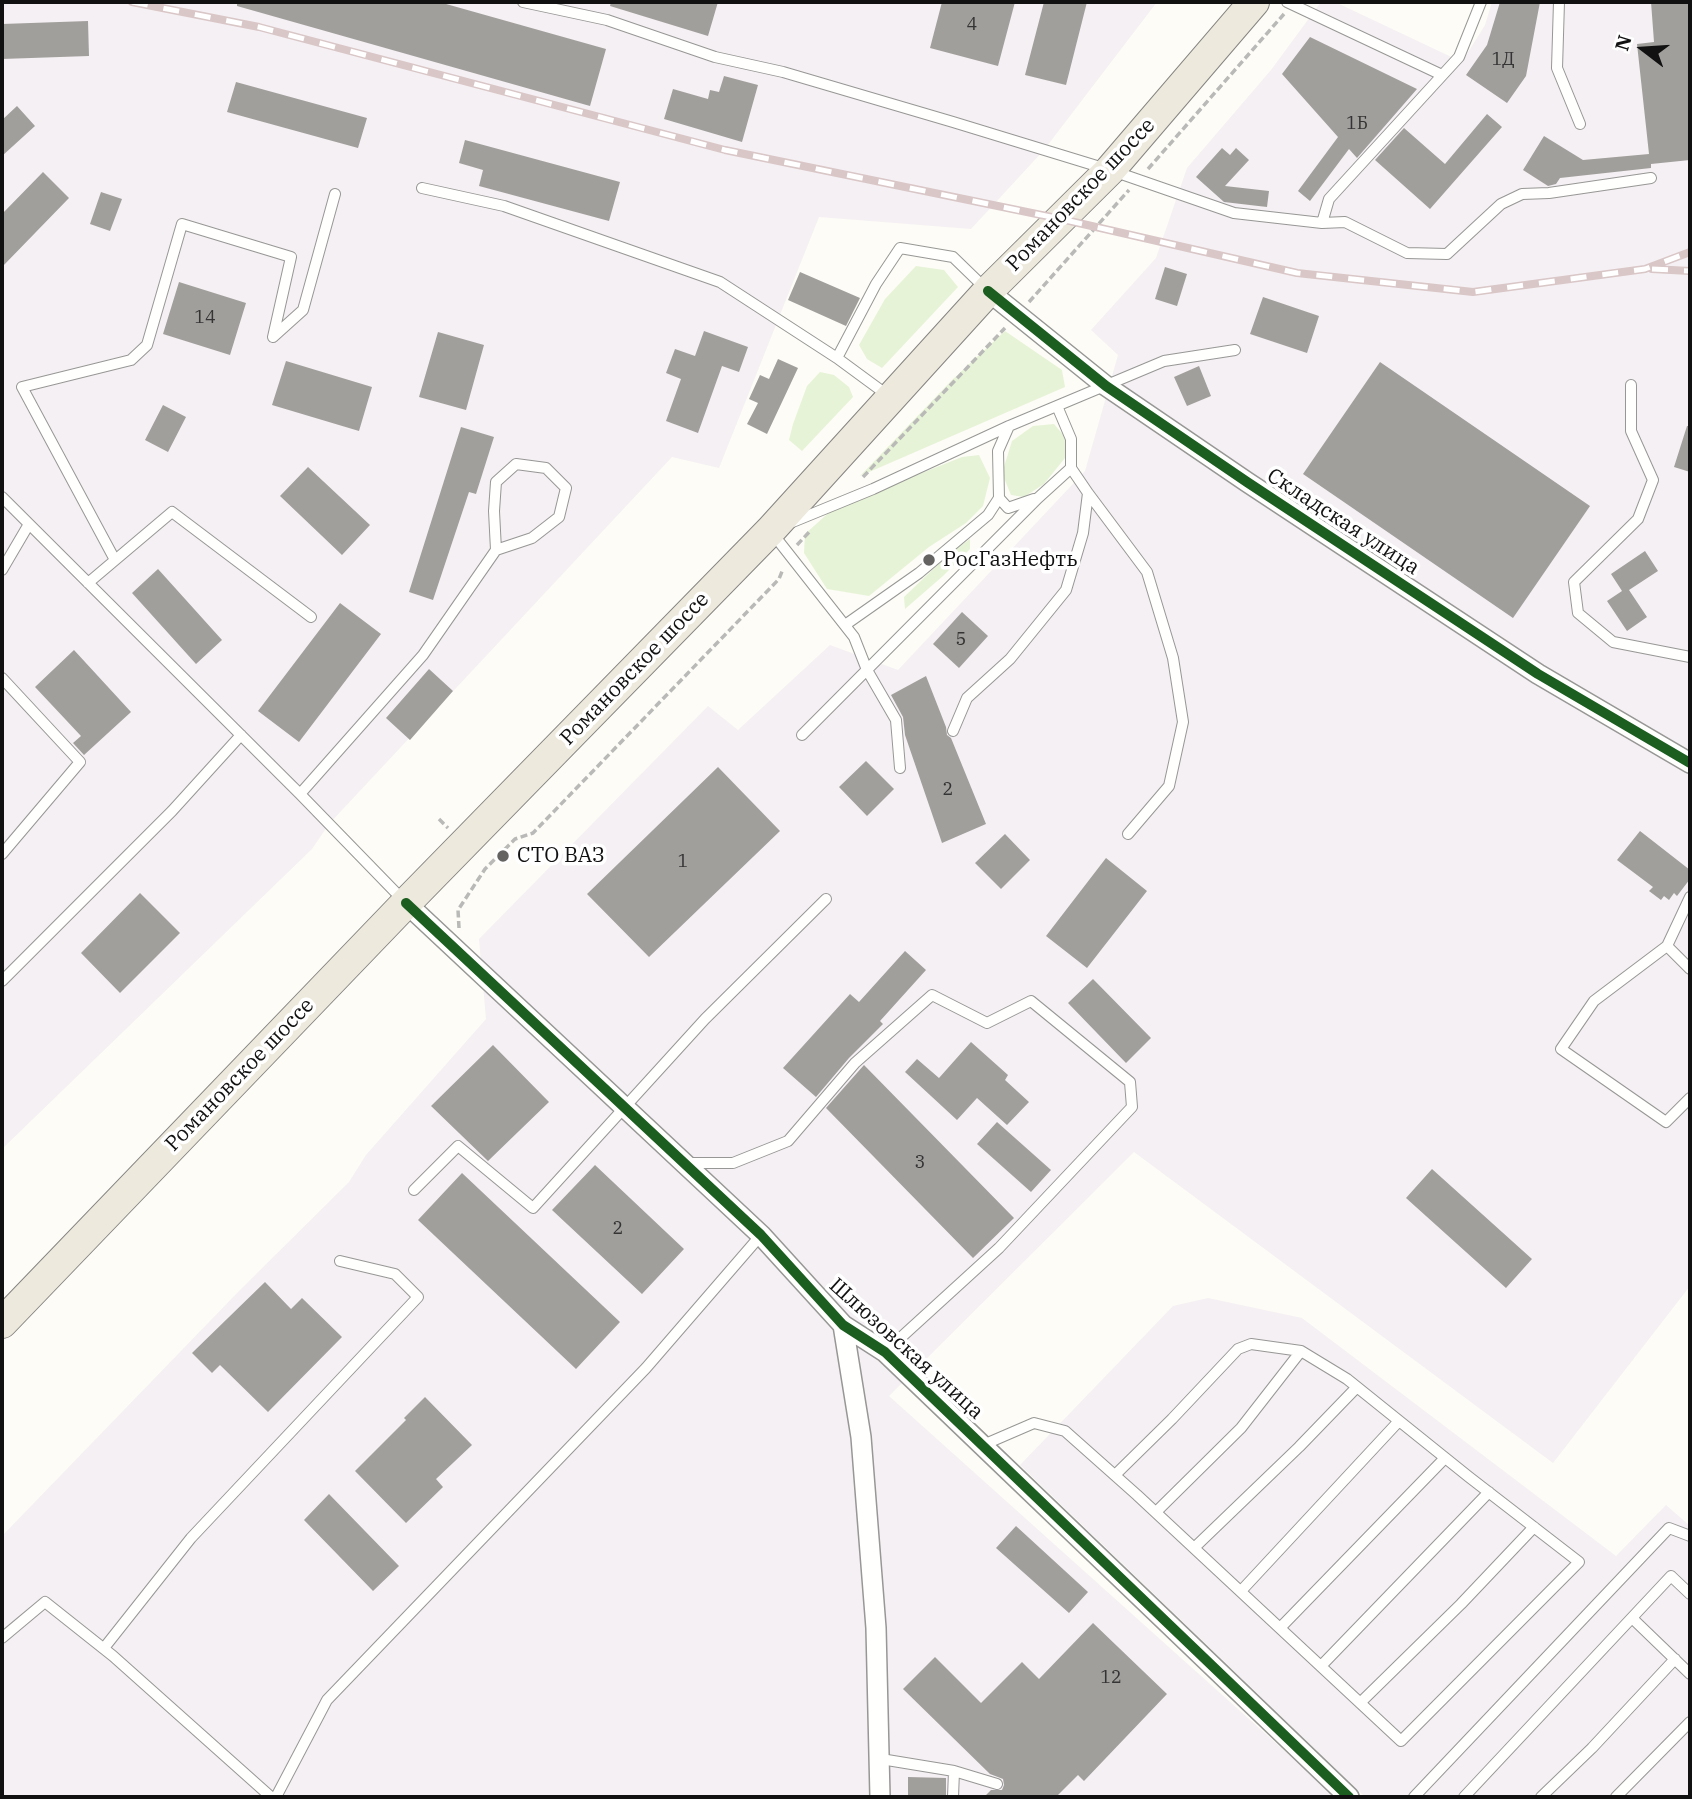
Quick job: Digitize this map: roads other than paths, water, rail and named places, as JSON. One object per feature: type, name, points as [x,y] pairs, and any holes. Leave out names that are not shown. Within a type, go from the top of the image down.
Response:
[{"type":"main road","name":"Романовское шоссе","points":[[2,1323],[406,903],[770,531],[988,291],[1110,170],[1254,2]]},
{"type":"street","name":"Складская улица","points":[[988,291],[1106,386],[1538,674],[1690,763]]},
{"type":"street","name":"Шлюзовская улица","points":[[406,903],[761,1236],[843,1325],[885,1352],[1349,1797]]},
{"type":"street","points":[[843,1325],[861,1437],[876,1628],[880,1797]]},
{"type":"lane","points":[[523,2],[607,20],[715,57],[783,72],[1110,170],[1234,213],[1322,223],[1345,222],[1407,253],[1447,254],[1501,204],[1522,194],[1549,193],[1651,178]]},
{"type":"lane","points":[[1287,2],[1442,75]]},
{"type":"lane","points":[[1322,223],[1329,199],[1459,57],[1481,2]]},
{"type":"lane","points":[[1559,2],[1557,68],[1580,124]]},
{"type":"lane","points":[[422,188],[504,206],[720,282],[837,358],[890,397]]},
{"type":"lane","points":[[114,560],[22,387],[131,360],[147,345],[182,224],[291,257],[273,337],[303,310],[335,194]]},
{"type":"lane","points":[[837,358],[876,284],[900,248],[953,257],[988,291]]},
{"type":"lane","points":[[900,768],[896,720],[867,670],[854,637],[770,531],[873,489],[1009,426],[1164,361],[1235,350]]},
{"type":"lane","points":[[1632,385],[1631,431],[1653,481],[1639,519],[1574,582],[1578,613],[1613,642],[1690,657]]},
{"type":"lane","points":[[1057,406],[1071,439],[1071,468],[1147,572],[1173,658],[1183,722],[1169,786],[1128,834]]},
{"type":"lane","points":[[845,625],[919,573],[988,515],[999,498],[998,451],[1009,426]]},
{"type":"lane","points":[[300,794],[423,655],[496,550],[532,538],[559,517],[566,488],[546,468],[516,464],[496,482],[496,550]]},
{"type":"lane","points":[[802,735],[1071,468]]},
{"type":"lane","points":[[953,731],[967,698],[1010,659],[1066,590],[1083,533],[1088,493]]},
{"type":"lane","points":[[2,497],[406,903]]},
{"type":"lane","points":[[999,498],[1008,509],[1038,498]]},
{"type":"lane","points":[[88,583],[172,512],[311,617]]},
{"type":"lane","points":[[2,570],[29,524]]},
{"type":"lane","points":[[2,678],[80,762],[2,854]]},
{"type":"lane","points":[[2,981],[172,811],[241,735]]},
{"type":"lane","points":[[1690,897],[1667,946],[1594,1002],[1561,1049],[1666,1122],[1690,1098]]},
{"type":"lane","points":[[414,1190],[458,1146],[533,1208],[705,1019],[826,899]]},
{"type":"lane","points":[[1667,946],[1690,969]]},
{"type":"lane","points":[[685,1163],[733,1163],[788,1141],[855,1063],[932,995],[988,1023],[1031,1001],[1130,1082],[1132,1107],[999,1248],[885,1352]]},
{"type":"lane","points":[[2,1638],[45,1602],[104,1648],[273,1797],[327,1700],[646,1368],[761,1236]]},
{"type":"lane","points":[[104,1648],[191,1538],[418,1297],[395,1274],[340,1261]]},
{"type":"lane","points":[[983,1445],[1034,1423],[1065,1431],[1156,1512],[1401,1741],[1579,1562],[1357,1387],[1301,1351],[1251,1344],[1238,1349],[1115,1475]]},
{"type":"lane","points":[[1156,1512],[1241,1428],[1301,1351]]},
{"type":"lane","points":[[1194,1548],[1357,1387]]},
{"type":"lane","points":[[1241,1591],[1399,1421]]},
{"type":"lane","points":[[1280,1628],[1445,1458]]},
{"type":"lane","points":[[1321,1666],[1489,1492]]},
{"type":"lane","points":[[1360,1703],[1461,1604],[1534,1527]]},
{"type":"lane","points":[[1414,1797],[1669,1528],[1690,1536]]},
{"type":"lane","points":[[1464,1797],[1671,1576],[1690,1594]]},
{"type":"lane","points":[[1632,1618],[1690,1674]]},
{"type":"lane","points":[[1541,1797],[1675,1659]]},
{"type":"lane","points":[[1616,1797],[1690,1722]]},
{"type":"lane","points":[[881,1759],[954,1771],[997,1784]]},
{"type":"lane","points":[[953,1797],[954,1771]]},
{"type":"railway","points":[[132,2],[259,27],[725,150],[1061,219],[1297,273],[1473,292],[1645,269],[1690,252]]},
{"type":"railway","points":[[1652,269],[1690,271]]},
{"type":"place","name":"РосГазНефть","points":[[929,560]]},
{"type":"place","name":"СТО ВАЗ","points":[[503,856]]}]
